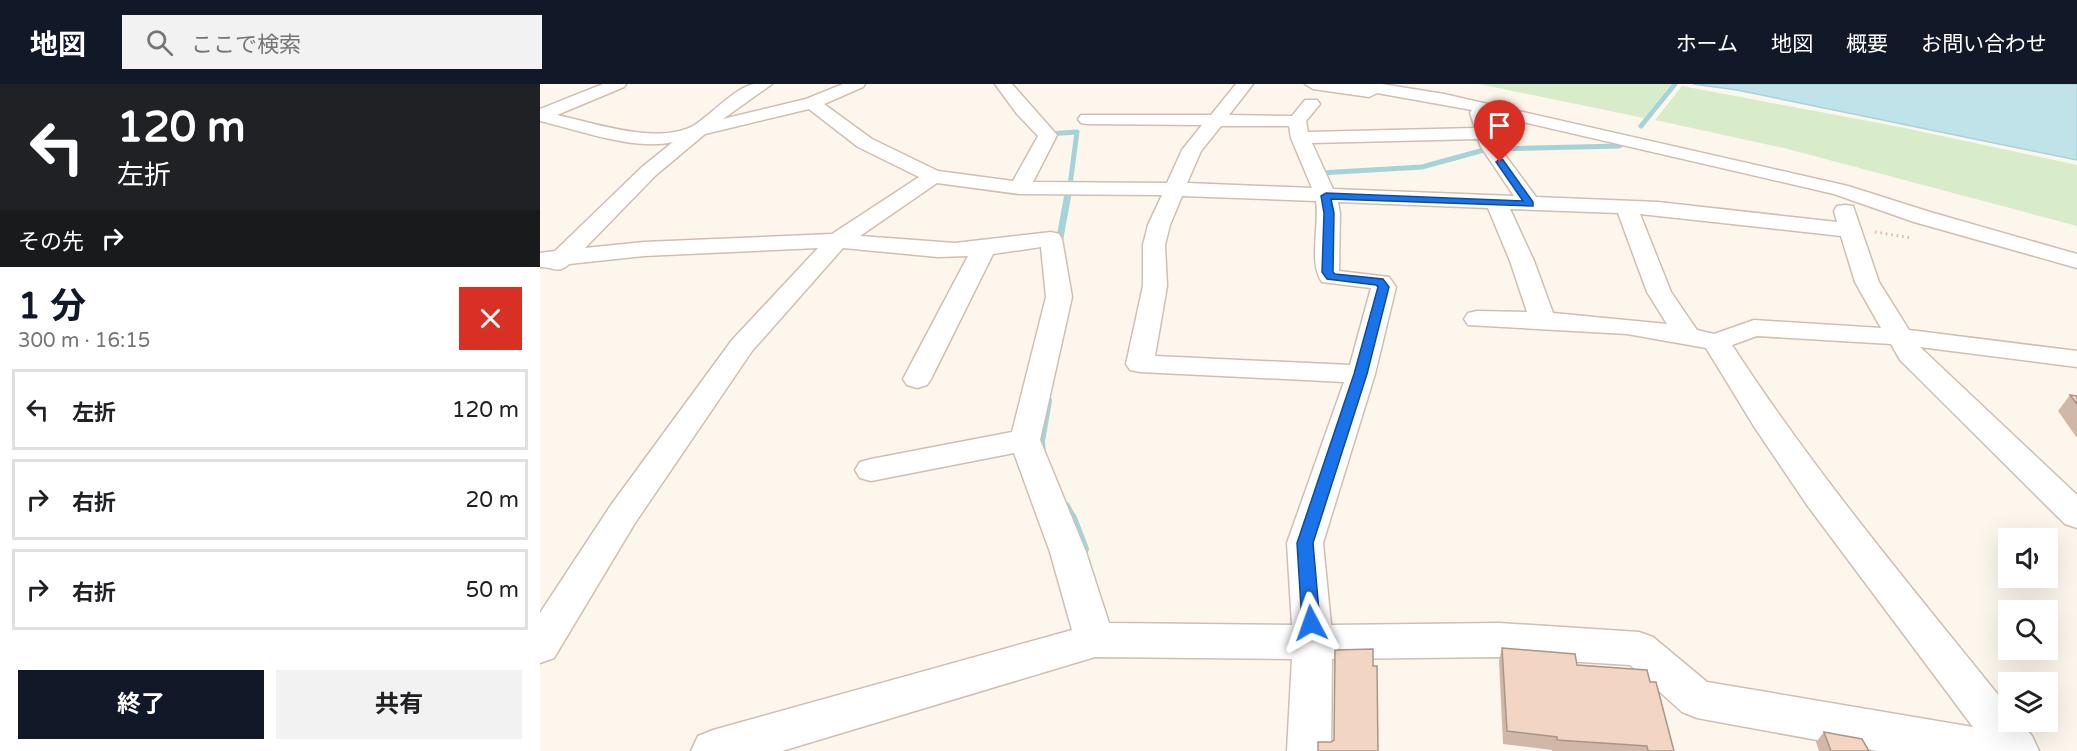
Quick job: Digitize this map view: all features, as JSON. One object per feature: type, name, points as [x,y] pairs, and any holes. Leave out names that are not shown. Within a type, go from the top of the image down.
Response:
[{"type":"street","points":[[540,115],[618,84]]},
{"type":"street","points":[[540,276],[551,260],[649,171],[719,113],[764,84]]},
{"type":"street","points":[[540,115],[627,136],[661,139],[812,103],[857,84]]},
{"type":"street","points":[[1003,84],[1023,110],[1048,135],[1019,188]]},
{"type":"street","points":[[1245,84],[1192,150],[1159,225],[1154,245],[1155,286],[1140,364],[1360,374]]},
{"type":"street","points":[[1351,84],[1467,104],[1788,177],[1841,190],[1922,217],[2077,261]]},
{"type":"street","points":[[1394,84],[1500,104],[1787,168],[2077,246]]},
{"type":"street","points":[[1087,119],[1215,120],[1417,100]]},
{"type":"street","points":[[812,103],[865,143],[933,176],[1019,188],[1120,187],[1658,208],[1851,230]]},
{"type":"street","points":[[1305,112],[1485,133]]},
{"type":"street","points":[[1305,112],[1329,213],[1327,272],[1331,277],[1380,282],[1384,287],[1360,374],[1305,543],[1313,642],[1309,751]]},
{"type":"street","points":[[1478,112],[1490,147],[1530,204]]},
{"type":"street","points":[[540,646],[623,514],[742,346],[837,241],[933,176]]},
{"type":"street","points":[[1788,177],[1796,184],[1842,199],[2077,254]]},
{"type":"street","points":[[1842,199],[1868,282],[1910,354],[2077,514]]},
{"type":"street","points":[[1497,203],[1522,261],[1542,320]]},
{"type":"street","points":[[1627,207],[1659,292],[1701,338],[1766,421],[1819,496],[2017,751]]},
{"type":"street","points":[[551,260],[644,249],[837,241],[953,250],[1051,239],[1059,297],[1025,440],[1068,552],[1095,640]]},
{"type":"street","points":[[917,379],[984,248]]},
{"type":"street","points":[[2050,259],[2077,267]]},
{"type":"street","points":[[1477,319],[1542,320],[1627,326],[1701,338],[1754,328],[1900,337],[2077,359]]},
{"type":"street","points":[[872,470],[1025,440]]},
{"type":"street","points":[[713,751],[1095,640],[1313,642],[1499,640],[1639,649],[1697,699],[1990,751]]},
{"type":"green space","points":[[1479,84],[1671,84],[1644,118]]},
{"type":"green space","points":[[1682,86],[1900,127],[2077,165],[2077,226],[1784,148],[1655,120]]},
{"type":"water","points":[[1693,84],[2077,84],[2077,160],[1737,90]]},
{"type":"building","points":[[2070,395],[2077,396],[2077,404]]},
{"type":"building","points":[[1502,648],[1575,654],[1577,665],[1647,670],[1650,682],[1656,682],[1674,751],[1648,751],[1647,746],[1557,740],[1557,737],[1507,731]]},
{"type":"building","points":[[1373,649],[1373,666],[1377,666],[1378,751],[1318,751],[1318,742],[1334,740],[1335,650]]},
{"type":"building","points":[[1824,732],[1862,739],[1869,751],[1831,751]]},
{"type":"waterway","points":[[1641,126],[1675,84]]},
{"type":"waterway","points":[[1047,134],[1077,132],[1070,185]]},
{"type":"waterway","points":[[1495,149],[1619,146],[1623,143]]},
{"type":"waterway","points":[[1321,178],[1320,173],[1422,167],[1484,150]]},
{"type":"waterway","points":[[1068,196],[1069,190]]},
{"type":"waterway","points":[[1059,243],[1068,194]]},
{"type":"waterway","points":[[1042,454],[1041,441],[1048,401]]},
{"type":"waterway","points":[[1066,506],[1073,519]]},
{"type":"waterway","points":[[1072,518],[1084,549]]},
{"type":"route","points":[[1311,623],[1305,543],[1360,374],[1384,287],[1380,282],[1331,277],[1327,272],[1329,213],[1326,196],[1530,204],[1500,162]]}]
